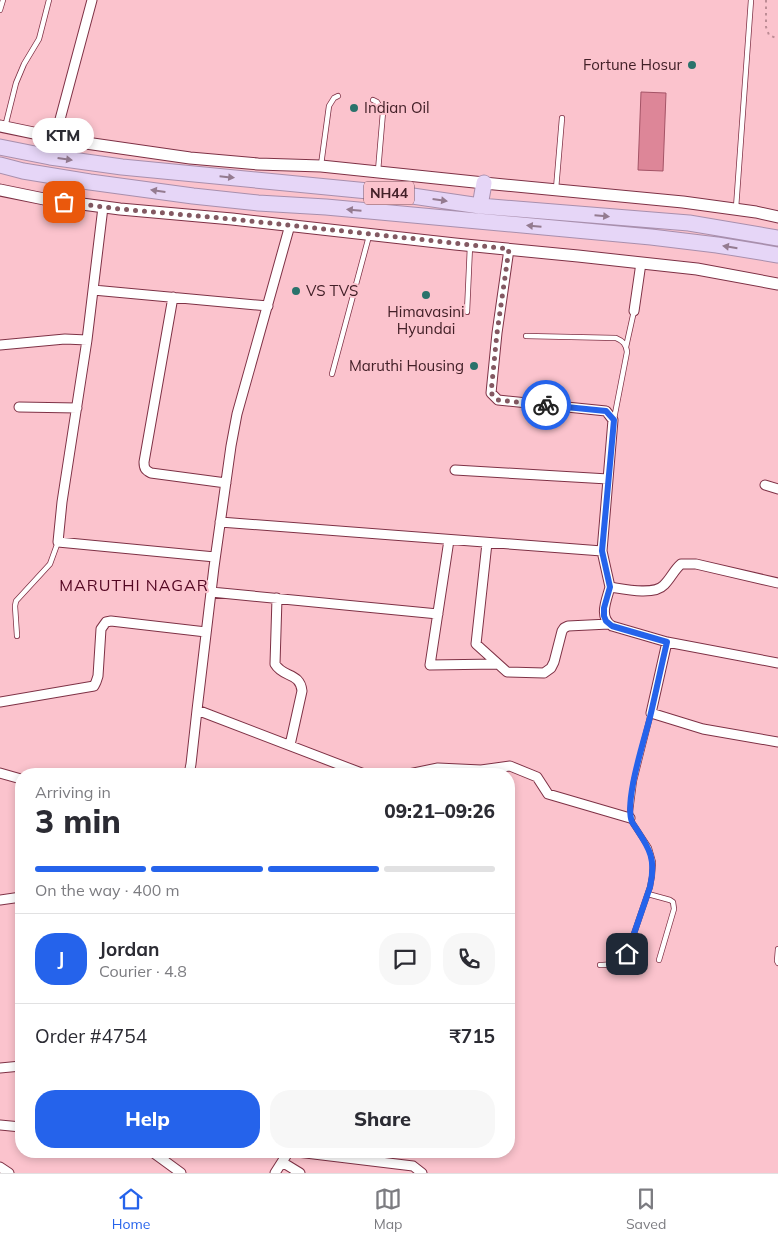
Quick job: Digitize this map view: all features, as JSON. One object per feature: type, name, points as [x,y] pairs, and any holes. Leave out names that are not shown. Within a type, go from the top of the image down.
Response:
[{"type":"highway","name":"NH44","points":[[0,147],[50,157],[122,167],[399,194],[480,206],[688,223],[778,238]]},
{"type":"highway","name":"NH44","points":[[0,166],[90,182],[193,196],[651,237],[717,245],[778,256]]},
{"type":"highway","points":[[480,206],[484,183]]},
{"type":"street","points":[[55,138],[92,0]]},
{"type":"street","points":[[3,127],[72,141],[190,158],[258,164],[321,166],[683,202],[778,217]]},
{"type":"street","points":[[0,190],[44,199],[103,207],[290,225],[697,269],[778,284]]},
{"type":"street","points":[[103,207],[87,340],[62,502],[58,542],[215,557]]},
{"type":"street","points":[[190,768],[215,557],[237,414],[290,225]]},
{"type":"street","points":[[509,249],[491,393],[498,400],[606,411],[614,420],[602,551],[610,587],[604,608],[604,616],[608,624]]},
{"type":"street","points":[[634,311],[641,263]]},
{"type":"street","points":[[93,290],[268,306]]},
{"type":"street","points":[[173,297],[144,467],[146,471],[151,473],[226,483]]},
{"type":"street","points":[[0,345],[65,339],[87,340]]},
{"type":"street","points":[[19,407],[77,408]]},
{"type":"street","points":[[455,470],[608,479]]},
{"type":"street","points":[[765,485],[778,488]]},
{"type":"street","points":[[220,522],[602,551]]},
{"type":"street","points":[[449,540],[430,665],[498,664]]},
{"type":"street","points":[[487,542],[476,644],[507,672],[544,673],[551,668],[554,662],[564,628],[568,626],[608,624],[667,642],[778,663]]},
{"type":"street","points":[[610,587],[626,590],[659,590],[681,564],[696,564],[778,583]]},
{"type":"street","points":[[211,592],[438,614]]},
{"type":"street","points":[[277,598],[275,664],[280,670],[298,680],[301,683],[302,691],[290,745]]},
{"type":"street","points":[[0,702],[94,686],[98,676],[101,629],[106,622],[206,632]]},
{"type":"street","points":[[667,642],[651,713],[703,730],[778,742]]},
{"type":"street","points":[[198,710],[349,768]]},
{"type":"street","points":[[496,768],[510,766],[538,777],[548,794],[630,818]]},
{"type":"street","points":[[0,773],[15,777]]},
{"type":"street","points":[[0,900],[15,898]]},
{"type":"street","points":[[0,1068],[15,1067]]},
{"type":"street","points":[[0,1125],[15,1126]]},
{"type":"street","points":[[161,1158],[181,1173]]},
{"type":"street","points":[[275,1173],[284,1158]]},
{"type":"street","points":[[346,1158],[413,1166],[422,1173]]},
{"type":"street","points":[[282,1162],[300,1173]]},
{"type":"street","points":[[0,1167],[9,1173]]},
{"type":"lane","points":[[0,10],[2,0]]},
{"type":"lane","points":[[3,127],[16,83],[24,64],[39,39],[50,0]]},
{"type":"lane","points":[[736,209],[751,0]]},
{"type":"lane","points":[[321,166],[329,106],[334,98],[338,96]]},
{"type":"lane","points":[[373,100],[377,102],[383,112],[378,172]]},
{"type":"lane","points":[[556,190],[562,118]]},
{"type":"lane","points":[[332,374],[369,234]]},
{"type":"lane","points":[[467,312],[470,245]]},
{"type":"lane","points":[[614,420],[634,311]]},
{"type":"lane","points":[[526,336],[616,338],[624,343],[626,348]]},
{"type":"lane","points":[[17,636],[16,601],[50,564],[58,542]]},
{"type":"lane","points":[[600,965],[618,964],[623,961],[648,894],[652,876],[653,862],[649,848],[630,818],[634,781],[651,713]]},
{"type":"lane","points":[[648,894],[670,900],[674,905],[659,960]]},
{"type":"lane","points":[[778,949],[778,963]]},
{"type":"path","points":[[766,0],[766,27],[769,35],[778,39]]},
{"type":"building","points":[[641,92],[666,93],[663,171],[638,170]]},
{"type":"way so far","points":[[64,202],[509,249],[491,393],[498,400],[546,405]]},
{"type":"place","name":"Fortune Hosur","points":[[692,65]]},
{"type":"place","name":"Indian Oil","points":[[354,108]]},
{"type":"place","name":"KTM","points":[[64,202]]},
{"type":"place","name":"VS TVS","points":[[296,291]]},
{"type":"place","name":"Himavasini Hyundai","points":[[426,295]]},
{"type":"place","name":"Maruthi Housing","points":[[474,366]]},
{"type":"district","name":"MARUTHI NAGAR","points":[[134,585]]},
{"type":"route","points":[[546,405],[606,411],[614,420],[602,551],[610,587],[604,608],[604,616],[608,624],[612,626],[667,642],[634,781],[630,808],[630,818],[649,848],[653,862],[650,887],[627,954]]}]
